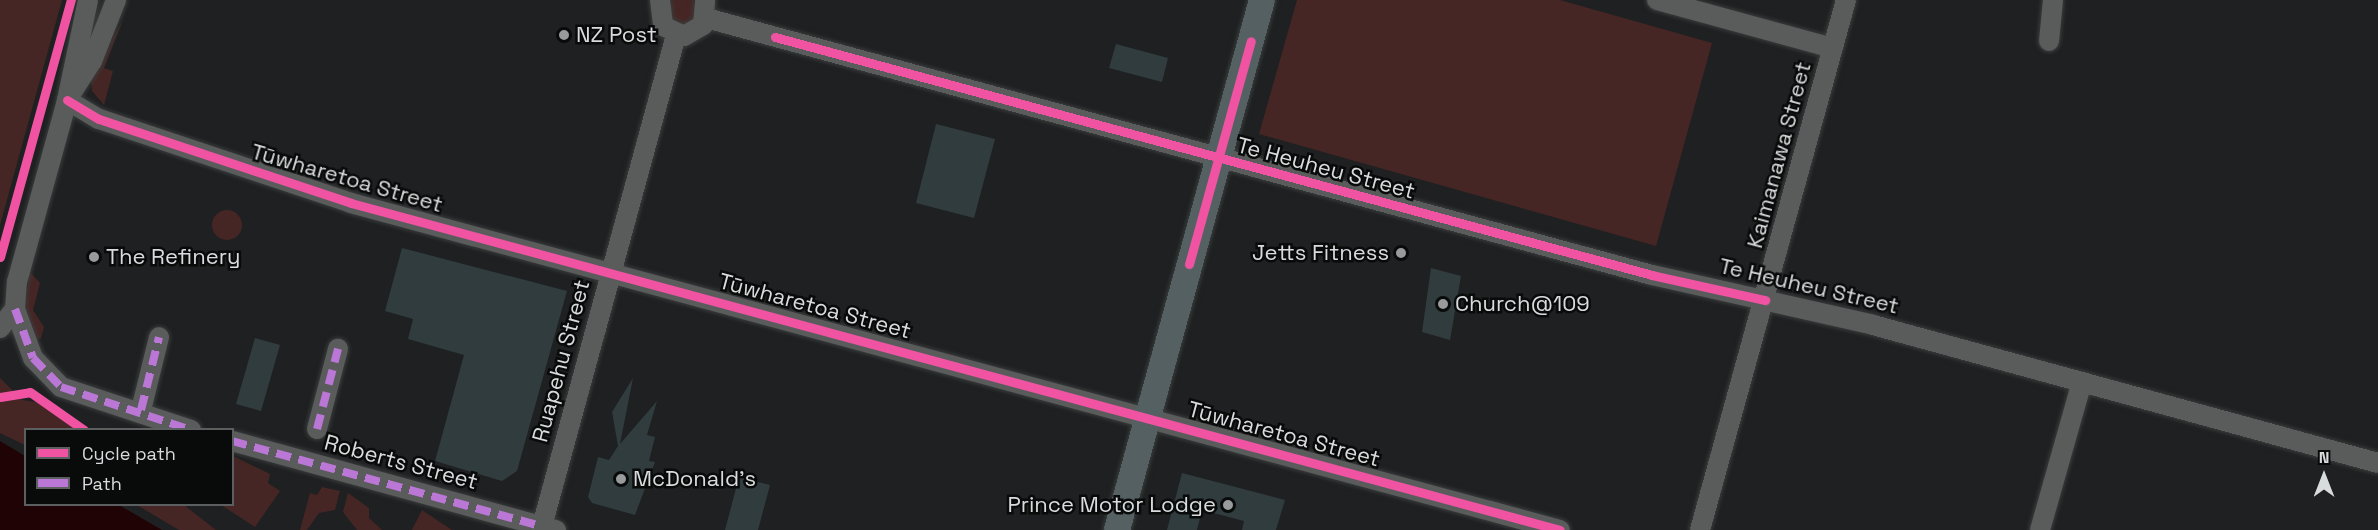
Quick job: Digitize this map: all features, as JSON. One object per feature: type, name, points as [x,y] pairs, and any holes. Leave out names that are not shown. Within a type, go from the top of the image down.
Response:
[{"type":"main road","points":[[1117,530],[1263,0]]},
{"type":"street","points":[[0,328],[17,282],[67,100],[87,0]]},
{"type":"street","points":[[67,100],[92,61],[116,0]]},
{"type":"street","points":[[1657,0],[1833,48]]},
{"type":"street","name":"Kaimanawa Street","points":[[1700,530],[1846,0]]},
{"type":"street","points":[[2049,40],[2053,0]]},
{"type":"street","points":[[655,1],[663,26],[676,35],[698,30],[706,9]]},
{"type":"street","name":"Te Heuheu Street","points":[[706,9],[1218,159],[1652,275],[1765,300],[2082,382],[2378,463]]},
{"type":"street","name":"Ruapehu Street","points":[[544,529],[610,271],[676,35]]},
{"type":"street","name":"Tūwharetoa Street","points":[[67,100],[95,117],[207,153],[261,177],[1148,416],[1560,530]]},
{"type":"street","points":[[7,306],[33,357],[61,387],[188,428]]},
{"type":"street","points":[[141,410],[159,337]]},
{"type":"street","points":[[317,429],[338,349]]},
{"type":"street","points":[[2040,530],[2082,382]]},
{"type":"street","name":"Roberts Street","points":[[234,442],[544,529]]},
{"type":"shaded area","points":[[0,0],[62,0],[0,225]]},
{"type":"shaded area","points":[[671,0],[694,0],[695,19],[683,25],[671,20]]},
{"type":"shaded area","points":[[1297,0],[1560,0],[1712,43],[1656,246],[1259,134]]},
{"type":"shaded area","points":[[123,20],[104,68],[113,71],[104,105],[92,91],[91,76]]},
{"type":"shaded area","points":[[227,210],[238,214],[242,225],[238,236],[227,240],[216,236],[212,225],[216,214]]},
{"type":"shaded area","points":[[30,272],[40,283],[33,310],[44,327],[41,338],[31,341],[23,313]]},
{"type":"shaded area","points":[[0,378],[22,400],[36,402],[74,428],[24,428],[24,445],[0,433]]},
{"type":"shaded area","points":[[0,441],[24,455],[24,506],[121,506],[162,530],[0,530]]},
{"type":"shaded area","points":[[234,456],[270,474],[268,483],[280,491],[255,527],[223,506],[234,506]]},
{"type":"shaded area","points":[[322,487],[340,491],[335,510],[319,513],[307,530],[300,530],[310,493],[317,495]]},
{"type":"shaded area","points":[[348,493],[369,508],[369,518],[382,530],[357,530],[343,512]]},
{"type":"shaded area","points":[[139,506],[185,506],[216,530],[179,530]]},
{"type":"shaded area","points":[[422,510],[452,530],[412,530]]},
{"type":"building","points":[[1116,44],[1168,58],[1162,82],[1109,68]]},
{"type":"building","points":[[936,124],[995,139],[974,218],[916,203]]},
{"type":"building","points":[[402,248],[567,291],[517,471],[502,481],[435,461],[464,355],[408,339],[413,319],[385,311]]},
{"type":"building","name":"Church@109","points":[[1431,268],[1461,276],[1450,340],[1422,332]]},
{"type":"building","points":[[255,338],[280,345],[261,411],[236,404]]},
{"type":"building","name":"McDonald's","points":[[633,378],[620,444],[657,401],[647,435],[655,437],[649,461],[655,462],[635,515],[592,503],[588,497],[598,457],[609,460],[618,446],[612,412]]},
{"type":"building","name":"Prince Motor Lodge","points":[[1182,473],[1285,500],[1276,530],[1242,530],[1244,521],[1202,510],[1197,530],[1167,530]]},
{"type":"building","points":[[739,477],[770,485],[758,530],[725,530]]},
{"type":"marked path","points":[[15,309],[33,358],[61,387],[185,428]]},
{"type":"marked path","points":[[141,410],[159,337]]},
{"type":"marked path","points":[[317,429],[338,349]]},
{"type":"marked path","points":[[234,442],[541,526]]},
{"type":"cycle path","points":[[0,257],[71,0]]},
{"type":"cycle path","points":[[775,37],[1652,275],[1765,300]]},
{"type":"cycle path","points":[[1189,264],[1251,41]]},
{"type":"cycle path","points":[[67,100],[99,119],[351,203],[1560,530]]},
{"type":"cycle path","points":[[0,397],[30,392],[81,428]]},
{"type":"place","name":"NZ Post","points":[[564,35]]},
{"type":"place","name":"Jetts Fitness","points":[[1401,253]]},
{"type":"place","name":"The Refinery","points":[[94,257]]},
{"type":"place","name":"Church@109","points":[[1443,304]]},
{"type":"place","name":"McDonald's","points":[[621,479]]},
{"type":"place","name":"Prince Motor Lodge","points":[[1228,505]]}]
